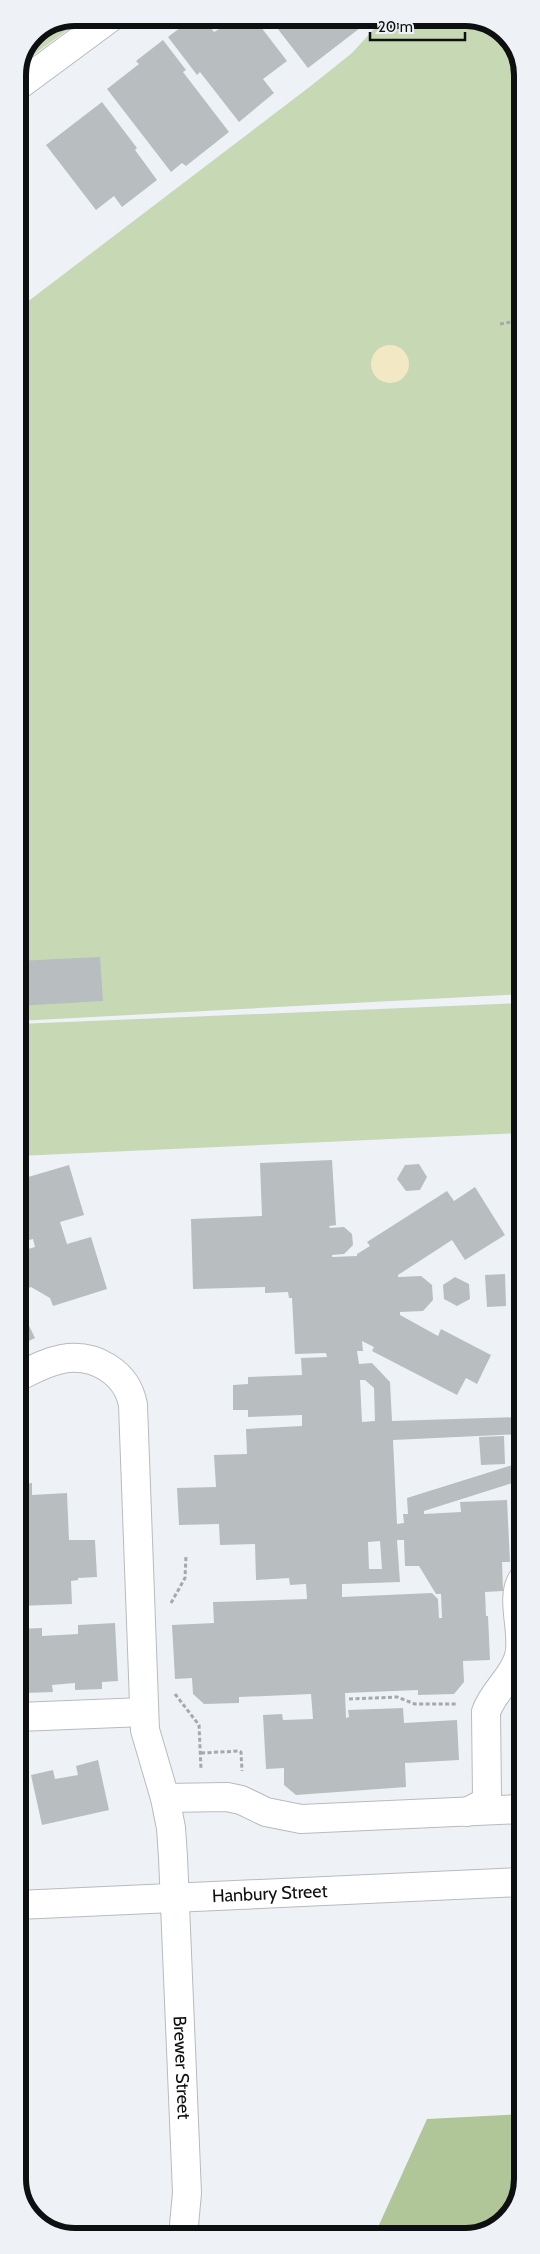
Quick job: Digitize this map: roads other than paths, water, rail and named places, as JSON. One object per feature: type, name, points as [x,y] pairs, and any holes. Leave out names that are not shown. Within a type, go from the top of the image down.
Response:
[{"type":"street","points":[[26,80],[99,26]]},
{"type":"street","name":"Brewer Street","points":[[26,1373],[45,1363],[63,1359],[80,1358],[108,1366],[118,1375],[131,1395],[134,1409],[145,1730],[165,1798],[171,1828],[176,1898],[187,2193],[184,2228]]},
{"type":"street","points":[[467,1812],[484,1804],[487,1796],[486,1712],[489,1704],[514,1668]]},
{"type":"street","points":[[26,1717],[144,1712]]},
{"type":"street","points":[[165,1798],[227,1797],[241,1800],[266,1812],[301,1819],[514,1809]]},
{"type":"street","name":"Hanbury Street","points":[[26,1905],[514,1882]]}]
